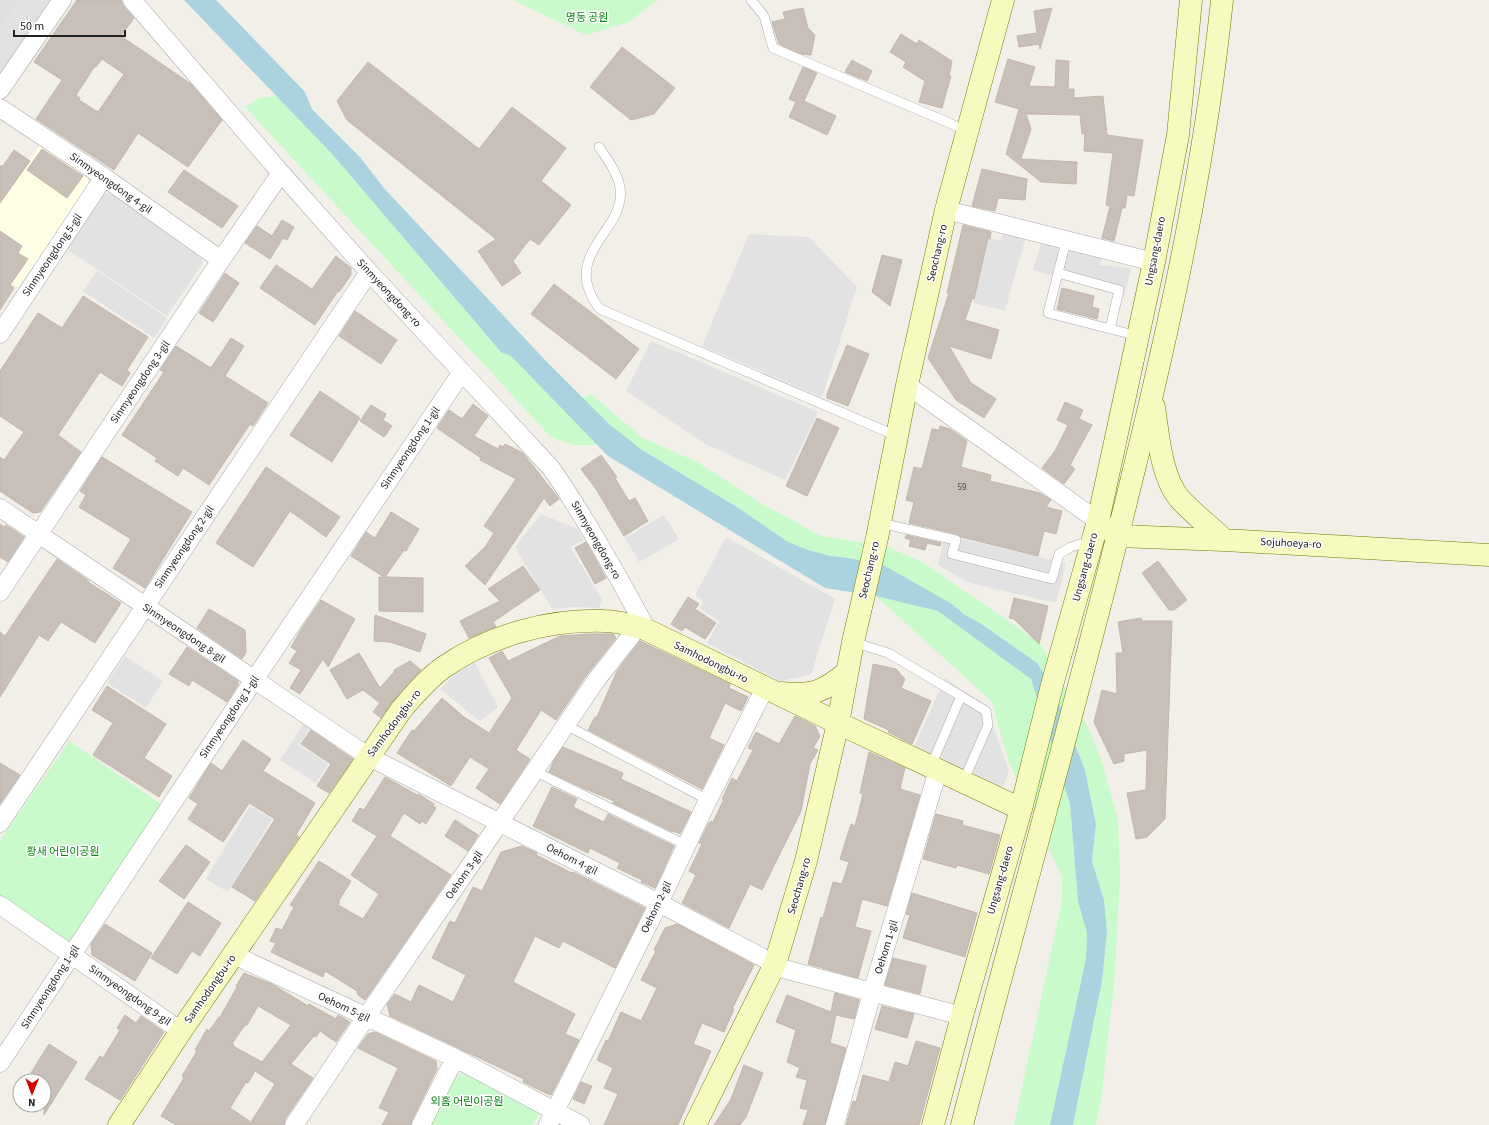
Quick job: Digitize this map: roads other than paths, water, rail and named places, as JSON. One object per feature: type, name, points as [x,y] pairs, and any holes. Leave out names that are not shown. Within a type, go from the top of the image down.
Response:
[{"type":"street","points":[[0,90],[62,0]]},
{"type":"street","name":"Sinmyeongdong-ro","points":[[132,0],[368,272],[551,468],[575,502],[606,554],[629,597],[642,629]]},
{"type":"street","name":"Seochang-ro","points":[[695,1125],[775,964],[806,861],[838,724],[847,672],[878,530],[907,385],[946,210],[1003,0]]},
{"type":"street","name":"Ungsang-daero","points":[[933,1125],[1095,531],[1154,262],[1178,135],[1190,0]]},
{"type":"street","points":[[962,1125],[1044,821],[1118,536],[1153,394],[1204,143],[1222,0]]},
{"type":"street","name":"Sinmyeongdong 4-gil","points":[[0,108],[104,177],[221,260]]},
{"type":"street","name":"Sinmyeongdong 3-gil","points":[[0,592],[221,260],[281,173]]},
{"type":"street","name":"Sinmyeongdong 5-gil","points":[[0,334],[104,177]]},
{"type":"street","points":[[946,210],[1154,262]]},
{"type":"street","name":"Sinmyeongdong 2-gil","points":[[0,823],[368,272]]},
{"type":"street","name":"Sinmyeongdong 1-gil","points":[[0,1063],[254,680],[462,372]]},
{"type":"street","points":[[907,385],[1095,531],[1118,536]]},
{"type":"street","points":[[1153,394],[1158,434],[1170,482],[1180,498],[1224,540]]},
{"type":"street","name":"Sinmyeongdong 8-gil","points":[[0,508],[368,757]]},
{"type":"street","name":"Sojuhoeya-ro","points":[[1118,536],[1224,540],[1489,555]]},
{"type":"street","points":[[615,622],[624,611],[629,597]]},
{"type":"street","name":"Samhodongbu-ro","points":[[119,1125],[181,1031],[401,710],[422,686],[444,667],[469,652],[494,640],[516,632],[547,625],[578,621],[615,622],[642,629],[838,724],[963,782],[1022,802]]},
{"type":"street","name":"Oehom 3-gil","points":[[294,1125],[366,1017],[598,679],[642,629]]},
{"type":"street","points":[[769,690],[804,694],[818,692],[831,685],[847,672]]},
{"type":"street","name":"Oehom 2-gil","points":[[551,1118],[659,903],[708,800],[769,690]]},
{"type":"street","name":"Oehom 4-gil","points":[[368,757],[500,822],[784,968],[872,993],[962,1016]]},
{"type":"street","name":"Oehom 1-gil","points":[[835,1125],[935,768]]},
{"type":"street","name":"Sinmyeongdong 9-gil","points":[[0,905],[181,1031]]},
{"type":"street","name":"Oehom 5-gil","points":[[234,954],[455,1058],[551,1118],[581,1125]]},
{"type":"street","points":[[421,1125],[455,1058]]},
{"type":"lane","points":[[751,0],[764,16],[773,48],[968,131]]},
{"type":"lane","points":[[599,147],[617,178],[620,189],[619,202],[614,215],[588,258],[586,269],[586,280],[590,293],[594,303],[600,309],[897,436]]},
{"type":"lane","points":[[1066,241],[1048,314],[1138,336]]},
{"type":"lane","points":[[1058,273],[1119,290],[1110,329]]},
{"type":"lane","points":[[878,530],[956,540],[952,554],[1052,579],[1058,554],[1095,531]]},
{"type":"lane","points":[[854,638],[888,653],[986,711],[988,725],[963,782]]},
{"type":"lane","points":[[935,768],[961,696]]},
{"type":"lane","points":[[566,725],[708,800]]},
{"type":"lane","points":[[534,771],[686,845]]},
{"type":"water","points":[[184,0],[216,0],[305,92],[312,109],[360,157],[383,187],[545,360],[609,424],[642,450],[737,507],[788,542],[808,550],[830,556],[849,558],[885,566],[952,604],[965,615],[980,623],[1037,663],[1054,690],[1085,770],[1096,824],[1092,861],[1104,900],[1107,931],[1102,981],[1073,1125],[1050,1125],[1086,959],[1087,933],[1078,901],[1070,804],[1031,679],[938,611],[876,596],[825,588],[608,456],[511,356],[501,352],[333,155]]},
{"type":"park label","name":"명동 공원","points":[[587,17]]},
{"type":"park label","name":"황새 어린이공원","points":[[63,851]]},
{"type":"park label","name":"외홈 어린이공원","points":[[467,1101]]}]
